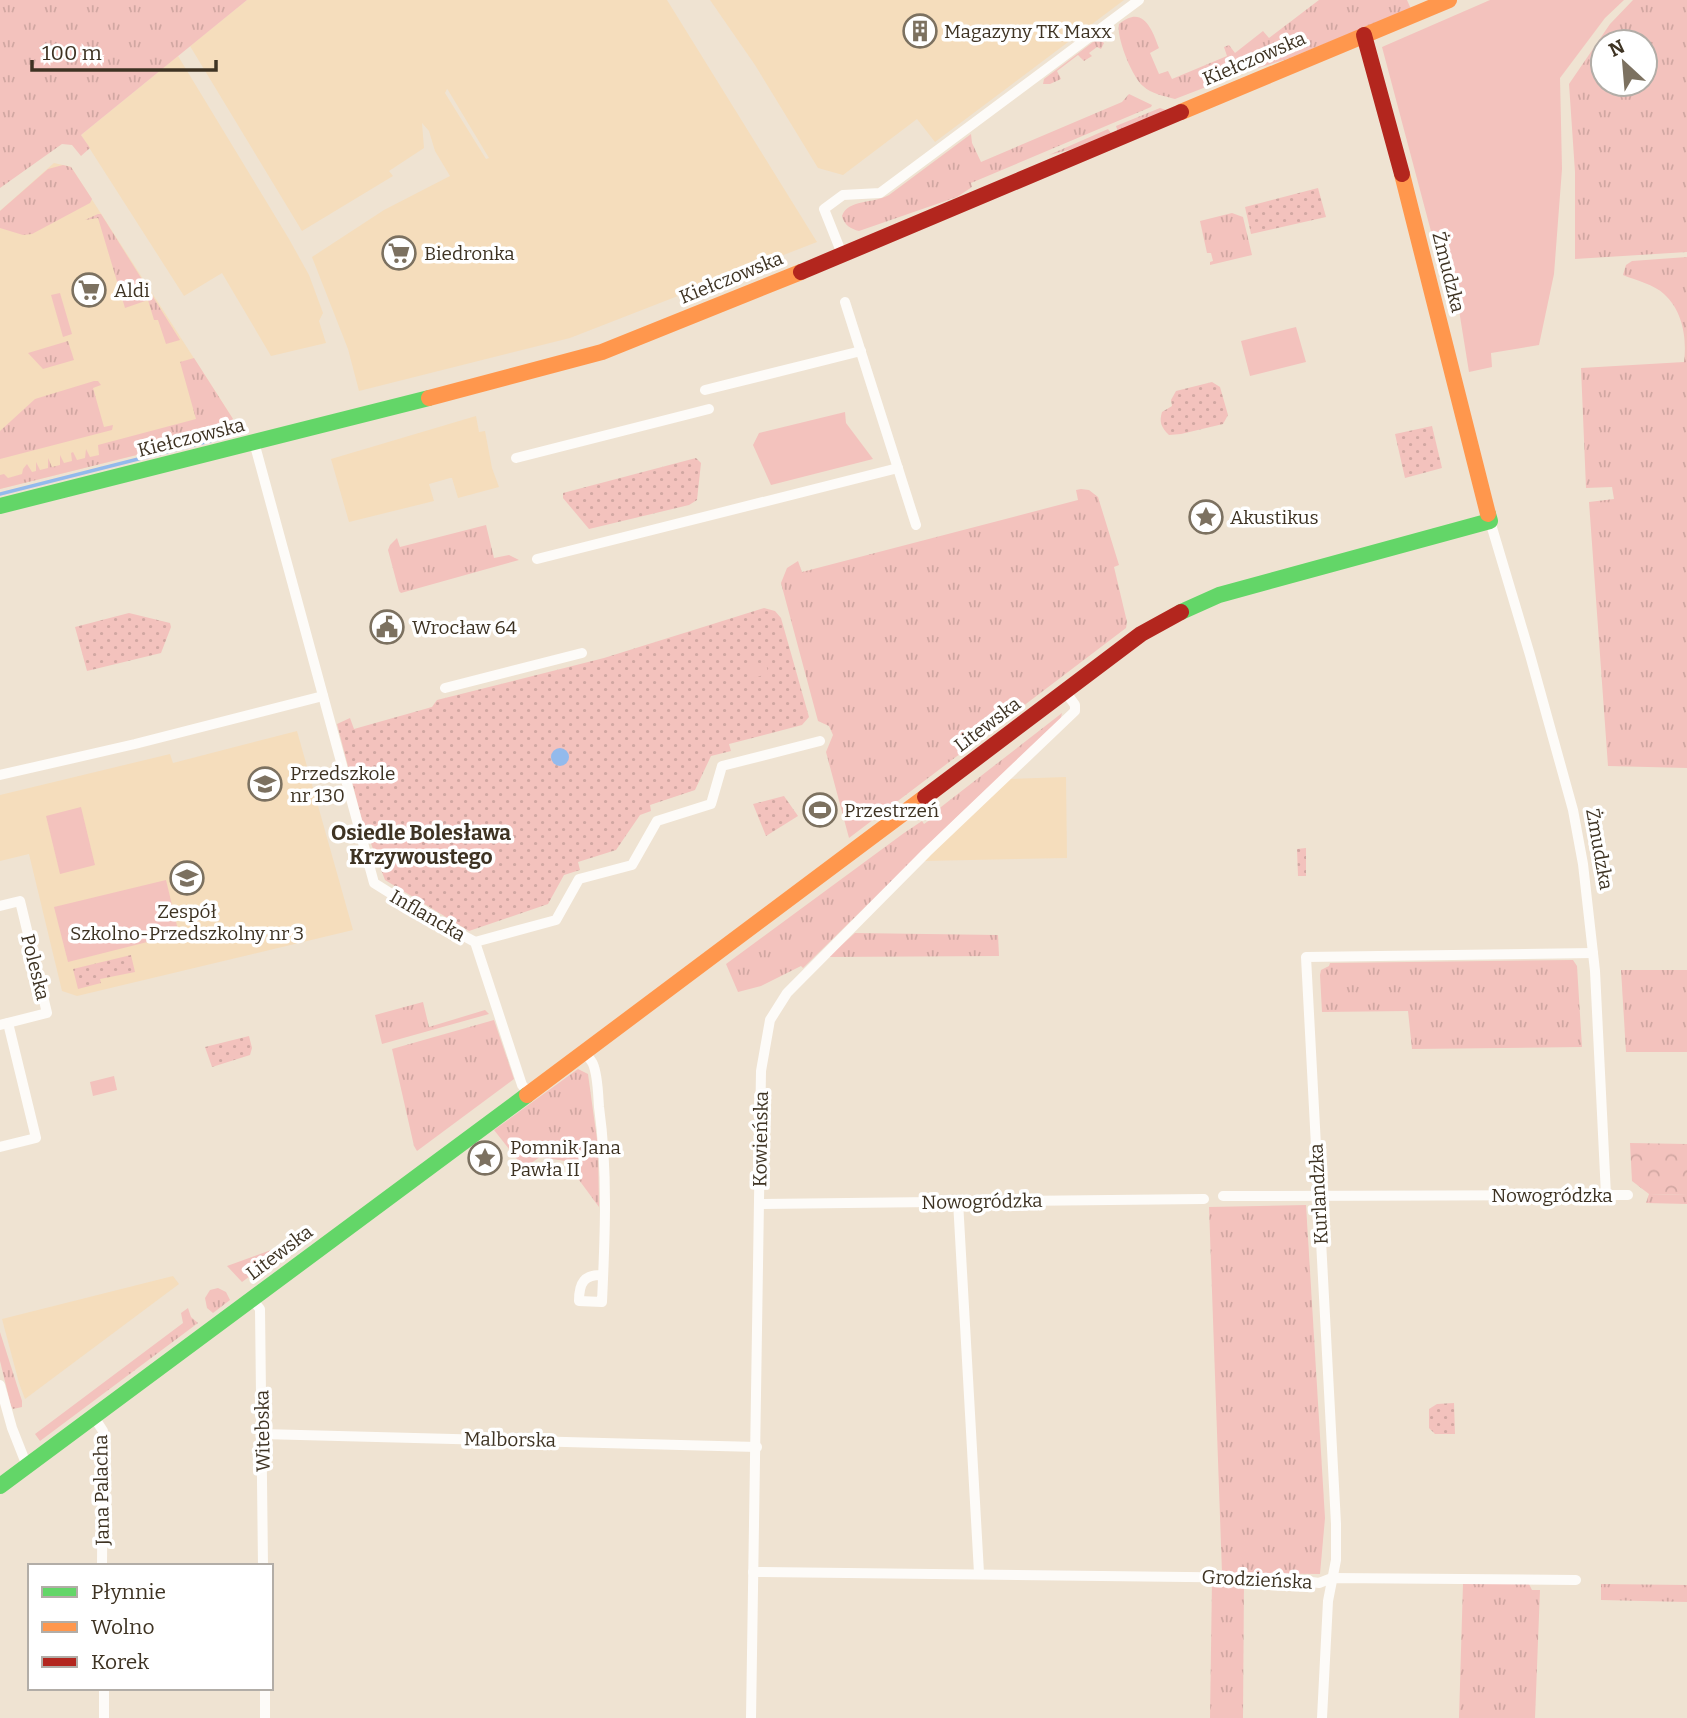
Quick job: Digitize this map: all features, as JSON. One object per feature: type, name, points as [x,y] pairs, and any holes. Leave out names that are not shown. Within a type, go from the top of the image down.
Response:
[{"type":"street","points":[[842,254],[824,209],[843,195],[880,193],[1139,0]]},
{"type":"street","name":"Kiełczowska","points":[[0,506],[575,361],[729,302],[1449,0]]},
{"type":"street","name":"Żmudzka","points":[[1364,35],[1385,106],[1490,521],[1573,810],[1583,864],[1593,953],[1606,1195]]},
{"type":"street","points":[[845,302],[916,525]]},
{"type":"street","points":[[705,390],[861,351]]},
{"type":"street","points":[[516,458],[709,409]]},
{"type":"street","name":"Inflancka","points":[[254,442],[374,883],[475,942],[522,1085],[528,1092]]},
{"type":"street","points":[[537,559],[898,468]]},
{"type":"street","name":"Litewska","points":[[0,1486],[1142,634],[1190,607],[1219,595],[1490,521]]},
{"type":"street","points":[[445,688],[582,653]]},
{"type":"street","name":"Kowieńska","points":[[751,1718],[761,1070],[770,1020],[787,993],[927,852],[1075,711],[1075,705],[1065,691]]},
{"type":"street","points":[[0,775],[323,696]]},
{"type":"street","points":[[475,942],[556,920],[579,879],[632,865],[657,821],[711,804],[722,766],[820,741]]},
{"type":"street","name":"Poleska","points":[[0,906],[20,901],[47,1013],[4,1024],[36,1138],[0,1147]]},
{"type":"street","name":"Kurlandzka","points":[[1322,1718],[1328,1601],[1336,1560],[1336,1524],[1306,957],[1593,953]]},
{"type":"street","points":[[583,1051],[593,1064],[605,1149],[603,1275]]},
{"type":"street","name":"Nowogródzka","points":[[1223,1196],[1628,1195]]},
{"type":"street","name":"Nowogródzka","points":[[759,1204],[1204,1199]]},
{"type":"street","points":[[958,1201],[979,1573]]},
{"type":"street","name":"Witebska","points":[[252,1299],[260,1309],[263,1564]]},
{"type":"street","points":[[0,1385],[27,1466]]},
{"type":"street","name":"Jana Palacha","points":[[94,1417],[103,1432],[102,1564]]},
{"type":"street","name":"Malborska","points":[[262,1434],[757,1447]]},
{"type":"street","name":"Grodzieńska","points":[[753,1572],[1283,1578],[1319,1583],[1332,1578],[1576,1580]]},
{"type":"street","points":[[104,1690],[104,1718]]},
{"type":"street","points":[[265,1690],[265,1718]]},
{"type":"shaded area","points":[[247,0],[667,0],[817,242],[570,338],[359,391],[348,349],[312,257],[384,210],[450,176],[435,151],[429,131],[422,123],[424,148],[389,171],[393,176],[302,231],[190,46]],"holes":[[[447,89],[489,158],[486,159],[445,93]]]},
{"type":"shaded area","points":[[710,0],[1124,0],[935,142],[917,119],[843,175],[818,168],[755,65]]},
{"type":"shaded area","points":[[178,56],[309,275],[323,313],[319,321],[326,343],[271,356],[222,273],[184,296],[81,135]]},
{"type":"shaded area","points":[[54,163],[71,167],[233,419],[229,432],[0,489],[0,211]]},
{"type":"shaded area","points":[[476,416],[479,432],[485,431],[492,468],[499,487],[458,498],[450,478],[429,484],[434,501],[349,522],[331,459]]},
{"type":"shaded area","name":"Zespół Szkolno-Przedszkolny nr 3","points":[[297,731],[353,930],[77,996],[62,991],[29,854],[0,861],[0,795],[170,754],[173,763]]},
{"type":"shaded area","points":[[1066,777],[1067,858],[923,861],[1009,779]]},
{"type":"shaded area","points":[[173,1276],[179,1284],[25,1399],[2,1319]]},
{"type":"green space","points":[[0,0],[247,0],[81,135],[90,148],[81,156],[72,145],[62,144],[0,188]]},
{"type":"green space","points":[[1319,0],[1407,0],[1411,9],[1287,59],[1175,99],[1143,86],[1130,66],[1120,38],[1119,24],[1134,17],[1145,21],[1159,48],[1150,53],[1159,74],[1168,71],[1172,79],[1227,56],[1224,47],[1229,45],[1235,53],[1263,31],[1269,38]]},
{"type":"green space","points":[[1490,0],[1624,0],[1598,28],[1589,28],[1589,39],[1560,78],[1562,169],[1554,274],[1539,345],[1491,353],[1492,367],[1469,372],[1458,304],[1445,284],[1382,47]]},
{"type":"green space","points":[[1633,0],[1687,0],[1687,252],[1575,259],[1575,172],[1569,84],[1589,55],[1589,98],[1659,98],[1659,28],[1607,28]]},
{"type":"green space","points":[[1100,40],[1104,43],[1101,49],[1097,47],[1089,53],[1092,56],[1084,61],[1078,55],[1057,71],[1061,79],[1043,84],[1044,79],[1093,42]]},
{"type":"green space","points":[[1129,94],[1152,105],[1151,107],[971,183],[972,187],[957,197],[859,231],[848,226],[843,219],[842,216],[850,207],[889,195],[971,134],[981,162],[1122,102]]},
{"type":"green space","points":[[1160,108],[1166,110],[1118,132],[1116,126]]},
{"type":"green space","points":[[1108,129],[1111,133],[1049,155]]},
{"type":"green space","points":[[63,165],[71,167],[92,199],[90,203],[32,234],[23,235],[0,228],[0,211],[48,169]]},
{"type":"green space","points":[[1318,188],[1326,217],[1251,234],[1245,207]]},
{"type":"green space","points":[[1232,213],[1243,217],[1252,255],[1210,265],[1213,261],[1211,253],[1207,253],[1200,221]]},
{"type":"green space","points":[[101,214],[180,340],[166,344],[148,300],[125,308],[98,218],[85,220]]},
{"type":"green space","points":[[1687,257],[1687,768],[1608,766],[1589,502],[1614,499],[1612,487],[1586,488],[1581,368],[1684,362],[1685,344],[1676,309],[1664,294],[1655,288],[1623,275],[1626,265],[1632,261]]},
{"type":"green space","points":[[60,293],[72,334],[63,337],[51,295]]},
{"type":"green space","points":[[1296,327],[1306,362],[1250,376],[1241,341]]},
{"type":"green space","points":[[68,341],[74,360],[43,369],[28,353]]},
{"type":"green space","points":[[194,358],[233,419],[229,432],[0,489],[0,475],[4,474],[8,478],[22,474],[27,464],[32,472],[36,471],[36,462],[40,470],[48,468],[48,458],[52,467],[60,465],[60,455],[64,463],[72,461],[73,452],[77,460],[85,458],[86,449],[90,457],[99,455],[98,445],[196,419],[180,362]]},
{"type":"green space","points":[[94,381],[101,385],[93,388],[104,427],[113,425],[112,430],[0,459],[0,431],[35,399]]},
{"type":"green space","points":[[1212,382],[1220,387],[1228,415],[1223,424],[1169,435],[1161,424],[1161,416],[1162,412],[1172,406],[1171,400],[1176,391]]},
{"type":"green space","points":[[845,412],[846,423],[873,459],[771,485],[753,445],[759,433]]},
{"type":"green space","points":[[1432,426],[1442,468],[1405,478],[1395,434]]},
{"type":"green space","points":[[696,458],[701,463],[697,500],[689,505],[589,529],[563,498],[563,493]]},
{"type":"green space","points":[[1076,490],[1089,490],[1098,497],[1119,565],[1114,567],[1127,622],[1126,628],[849,838],[826,752],[833,735],[829,726],[818,721],[781,583],[787,568],[798,561],[802,572],[1078,500]]},
{"type":"green space","points":[[486,525],[494,558],[509,555],[519,560],[401,593],[399,591],[388,550],[397,538],[400,547]]},
{"type":"green space","points":[[764,608],[775,611],[781,618],[809,717],[802,725],[729,744],[731,751],[711,756],[695,790],[650,805],[651,811],[640,815],[616,850],[578,862],[580,870],[564,875],[548,904],[469,931],[385,880],[362,820],[337,724],[350,718],[354,729],[432,707],[437,700],[604,658]]},
{"type":"green space","points":[[129,613],[170,623],[171,627],[161,653],[87,671],[75,627]]},
{"type":"green space","points":[[766,662],[768,674],[749,679],[746,666]]},
{"type":"green space","points":[[1062,713],[1060,722],[958,816],[803,968],[801,966],[761,986],[738,992],[726,964],[904,833],[922,821],[924,824],[934,817],[932,814]]},
{"type":"green space","points":[[784,796],[798,816],[766,836],[753,804]]},
{"type":"green space","points":[[81,807],[95,865],[60,874],[46,816]]},
{"type":"green space","points":[[1306,848],[1306,876],[1298,876],[1297,849]]},
{"type":"green space","points":[[166,880],[179,934],[68,962],[54,907]]},
{"type":"green space","points":[[855,933],[998,935],[999,956],[828,957]]},
{"type":"green space","points":[[131,955],[135,972],[100,979],[101,983],[78,989],[73,969]]},
{"type":"green space","points":[[1573,960],[1577,966],[1582,1047],[1412,1049],[1408,1011],[1322,1012],[1320,975],[1321,970],[1330,963]]},
{"type":"green space","points":[[1621,970],[1687,970],[1687,1052],[1626,1052]]},
{"type":"green space","points":[[423,1002],[429,1027],[485,1010],[489,1014],[382,1044],[375,1015]]},
{"type":"green space","points":[[494,1020],[514,1079],[417,1151],[392,1049]]},
{"type":"green space","points":[[249,1036],[252,1048],[250,1055],[212,1067],[205,1047]]},
{"type":"green space","points":[[578,1069],[588,1074],[598,1147],[599,1207],[565,1161],[540,1157],[524,1168],[494,1130]]},
{"type":"green space","points":[[114,1076],[117,1090],[93,1096],[90,1082]]},
{"type":"green space","points":[[1630,1143],[1687,1144],[1687,1195],[1649,1194],[1632,1181]]},
{"type":"green space","points":[[1649,1194],[1687,1195],[1687,1204],[1646,1203]]},
{"type":"green space","points":[[1306,1205],[1325,1518],[1320,1574],[1222,1573],[1209,1207]]},
{"type":"green space","points":[[290,1243],[294,1244],[242,1282],[227,1266]]},
{"type":"green space","points":[[218,1288],[226,1292],[230,1300],[213,1313],[207,1308],[205,1298],[210,1290]]},
{"type":"green space","points":[[188,1308],[191,1317],[198,1323],[40,1441],[35,1434],[183,1323],[181,1313]]},
{"type":"green space","points":[[0,1332],[22,1407],[13,1409],[11,1406],[0,1361]]},
{"type":"green space","points":[[1454,1403],[1455,1434],[1435,1434],[1429,1428],[1429,1409],[1437,1404]]},
{"type":"green space","points":[[1212,1580],[1244,1581],[1243,1718],[1210,1718]]},
{"type":"green space","points":[[1463,1583],[1529,1584],[1532,1590],[1540,1590],[1535,1718],[1459,1718]]},
{"type":"green space","points":[[1601,1584],[1687,1585],[1687,1602],[1601,1600]]},
{"type":"water","points":[[560,748],[566,751],[569,757],[566,763],[560,766],[554,763],[551,757],[554,751]]},
{"type":"waterway","points":[[0,494],[225,437]]},
{"type":"traffic: fast","points":[[0,506],[429,398]]},
{"type":"traffic: fast","points":[[1181,612],[1219,595],[1490,521],[1488,514]]},
{"type":"traffic: fast","points":[[0,1486],[527,1095]]},
{"type":"traffic: slow","points":[[1181,112],[1449,0]]},
{"type":"traffic: slow","points":[[1402,174],[1488,514]]},
{"type":"traffic: slow","points":[[429,398],[602,352],[801,272]]},
{"type":"traffic: slow","points":[[527,1095],[925,797]]},
{"type":"traffic: jam","points":[[1364,35],[1402,174]]},
{"type":"traffic: jam","points":[[801,272],[1181,112]]},
{"type":"traffic: jam","points":[[925,797],[1141,634],[1181,612]]},
{"type":"place","name":"Magazyny TK Maxx","points":[[920,31]]},
{"type":"place","name":"Biedronka","points":[[399,253]]},
{"type":"place","name":"Aldi","points":[[89,290]]},
{"type":"place","name":"Akustikus","points":[[1206,517]]},
{"type":"place","name":"Wrocław 64","points":[[387,627]]},
{"type":"place","name":"Przedszkole nr 130","points":[[265,784]]},
{"type":"place","name":"Przestrzeń","points":[[820,810]]},
{"type":"place","name":"Zespół Szkolno-Przedszkolny nr 3","points":[[187,878]]},
{"type":"place","name":"Pomnik Jana Pawła II","points":[[485,1158]]},
{"type":"district","name":"Osiedle Bolesława Krzywoustego","points":[[421,845]]}]
